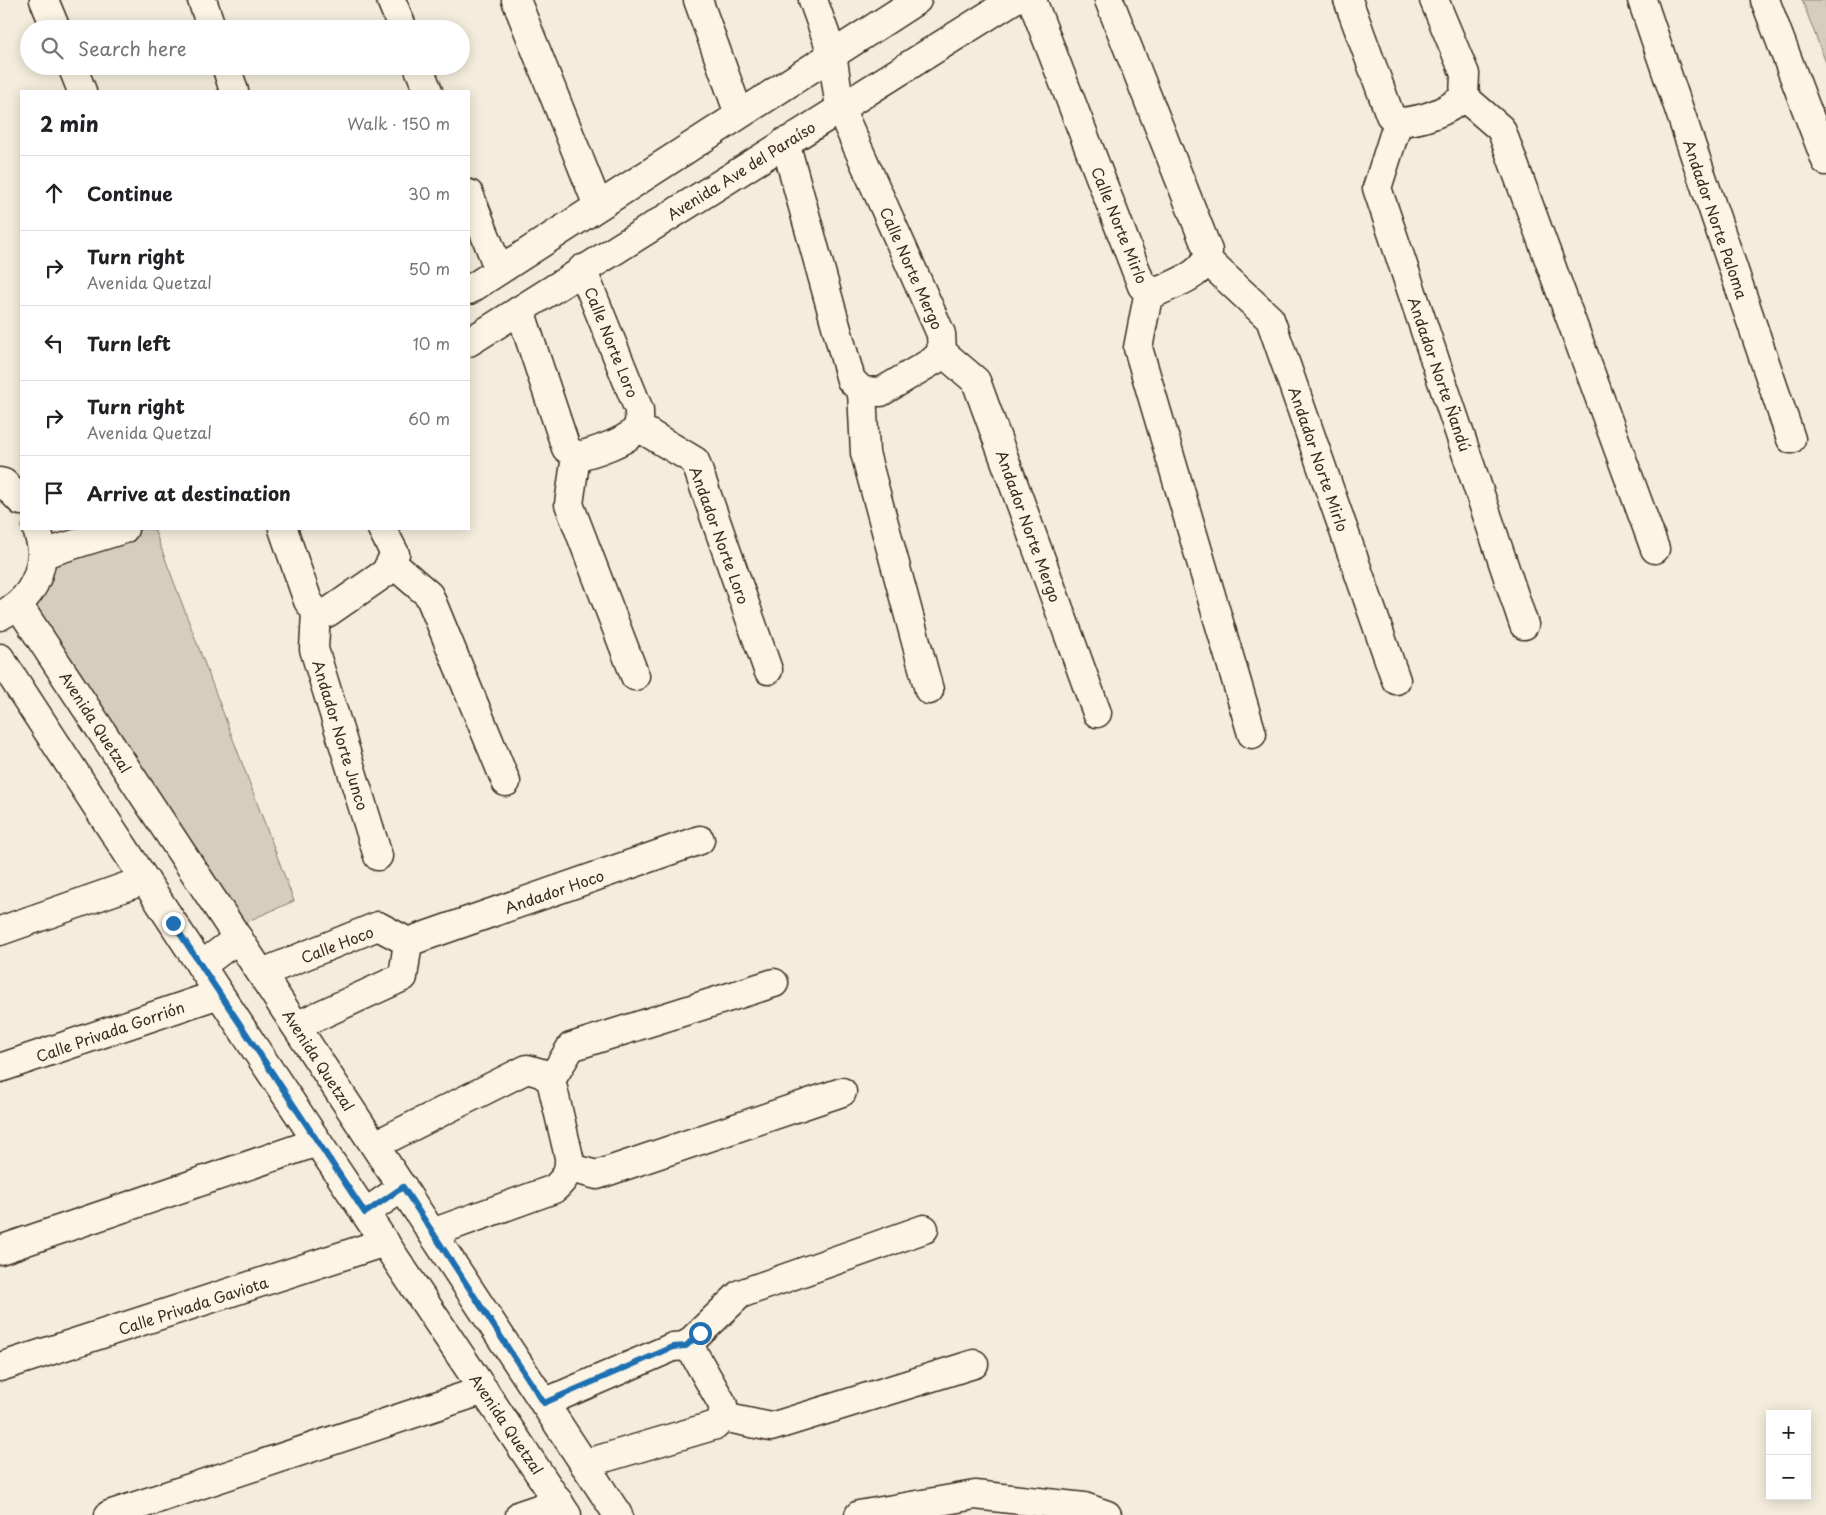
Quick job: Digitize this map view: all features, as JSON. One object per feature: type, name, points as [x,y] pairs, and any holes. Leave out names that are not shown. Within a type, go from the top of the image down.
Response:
[{"type":"street","points":[[44,0],[52,20]]},
{"type":"street","points":[[202,0],[209,20]]},
{"type":"street","points":[[391,0],[399,20]]},
{"type":"street","points":[[516,0],[598,206]]},
{"type":"street","points":[[698,0],[739,114]]},
{"type":"street","name":"Calle Norte Mergo","points":[[813,0],[832,53],[840,108],[942,334],[942,352]]},
{"type":"street","points":[[470,289],[832,53],[917,0]]},
{"type":"street","name":"Avenida Ave del Paraíso","points":[[470,341],[582,269],[1013,0]]},
{"type":"street","name":"Calle Norte Mirlo","points":[[1032,0],[1142,286],[1149,291],[1157,292],[1201,269],[1208,262]]},
{"type":"street","points":[[1109,0],[1208,251],[1208,262]]},
{"type":"street","points":[[1348,0],[1390,115],[1398,122],[1412,122],[1451,108],[1464,97],[1465,74],[1434,0]]},
{"type":"street","name":"Andador Norte Paloma","points":[[1642,0],[1791,439]]},
{"type":"street","points":[[1765,0],[1826,161]]},
{"type":"street","points":[[76,75],[82,90]]},
{"type":"street","points":[[229,75],[234,90]]},
{"type":"street","points":[[422,75],[428,90]]},
{"type":"street","points":[[1464,97],[1501,129],[1655,549]]},
{"type":"street","name":"Andador Norte Ñandú","points":[[1398,122],[1377,188],[1524,625]]},
{"type":"street","points":[[785,142],[851,380],[862,391],[881,392],[933,360],[942,352]]},
{"type":"street","points":[[470,197],[499,270]]},
{"type":"street","name":"Andador Norte Mirlo","points":[[1208,262],[1270,319],[1396,680]]},
{"type":"street","name":"Calle Norte Loro","points":[[582,269],[639,410],[638,427]]},
{"type":"street","points":[[1149,291],[1138,348],[1252,734]]},
{"type":"street","points":[[520,310],[566,448],[576,456],[588,454],[630,436],[638,427]]},
{"type":"street","name":"Andador Norte Mergo","points":[[942,352],[976,381],[1098,713]]},
{"type":"street","points":[[862,391],[865,454],[929,690]]},
{"type":"street","name":"Andador Norte Loro","points":[[638,427],[695,461],[768,670]]},
{"type":"street","points":[[576,456],[569,504],[634,676]]},
{"type":"street","points":[[0,482],[4,483],[20,500]]},
{"type":"street","points":[[10,611],[36,582],[40,541],[117,530]]},
{"type":"street","points":[[283,530],[308,601],[316,612],[327,613],[385,574],[395,554],[383,530]]},
{"type":"street","points":[[392,563],[429,595],[506,782]]},
{"type":"street","name":"Avenida Quetzal","points":[[10,611],[262,973],[618,1515]]},
{"type":"street","name":"Andador Norte Junco","points":[[316,612],[314,649],[378,856]]},
{"type":"street","name":"Avenida Quetzal","points":[[0,658],[219,994],[563,1508]]},
{"type":"street","name":"Andador Hoco","points":[[408,942],[700,840]]},
{"type":"street","points":[[0,931],[145,880]]},
{"type":"street","name":"Calle Hoco","points":[[262,973],[378,926],[408,942]]},
{"type":"street","points":[[201,966],[238,938]]},
{"type":"street","points":[[296,1026],[403,977],[408,942]]},
{"type":"street","points":[[551,1080],[571,1047],[774,983]]},
{"type":"street","name":"Calle Privada Gorrión","points":[[0,1068],[219,994]]},
{"type":"street","points":[[375,1145],[527,1069],[541,1073],[551,1080],[570,1168],[565,1180],[554,1189],[432,1232]]},
{"type":"street","points":[[570,1168],[597,1175],[842,1092]]},
{"type":"street","points":[[0,1250],[318,1142]]},
{"type":"street","points":[[365,1213],[403,1187]]},
{"type":"street","points":[[544,1403],[673,1347],[686,1346],[740,1294],[924,1229]]},
{"type":"street","name":"Calle Privada Gaviota","points":[[0,1367],[385,1242]]},
{"type":"street","points":[[584,1464],[716,1425],[723,1417],[723,1404],[694,1354],[686,1346]]},
{"type":"street","points":[[723,1417],[771,1427],[974,1364]]},
{"type":"street","points":[[109,1515],[484,1390]]},
{"type":"street","points":[[532,1461],[567,1437]]},
{"type":"street","points":[[860,1515],[975,1495],[1084,1507],[1107,1515]]},
{"type":"street","points":[[520,1515],[563,1508]]},
{"type":"shaded area","points":[[1802,0],[1826,0],[1826,63]]},
{"type":"shaded area","points":[[115,530],[154,530],[294,901],[232,928],[19,606],[43,554]]},
{"type":"route","points":[[173,923],[365,1213],[403,1187],[544,1403],[673,1347],[686,1346],[700,1333]]}]
